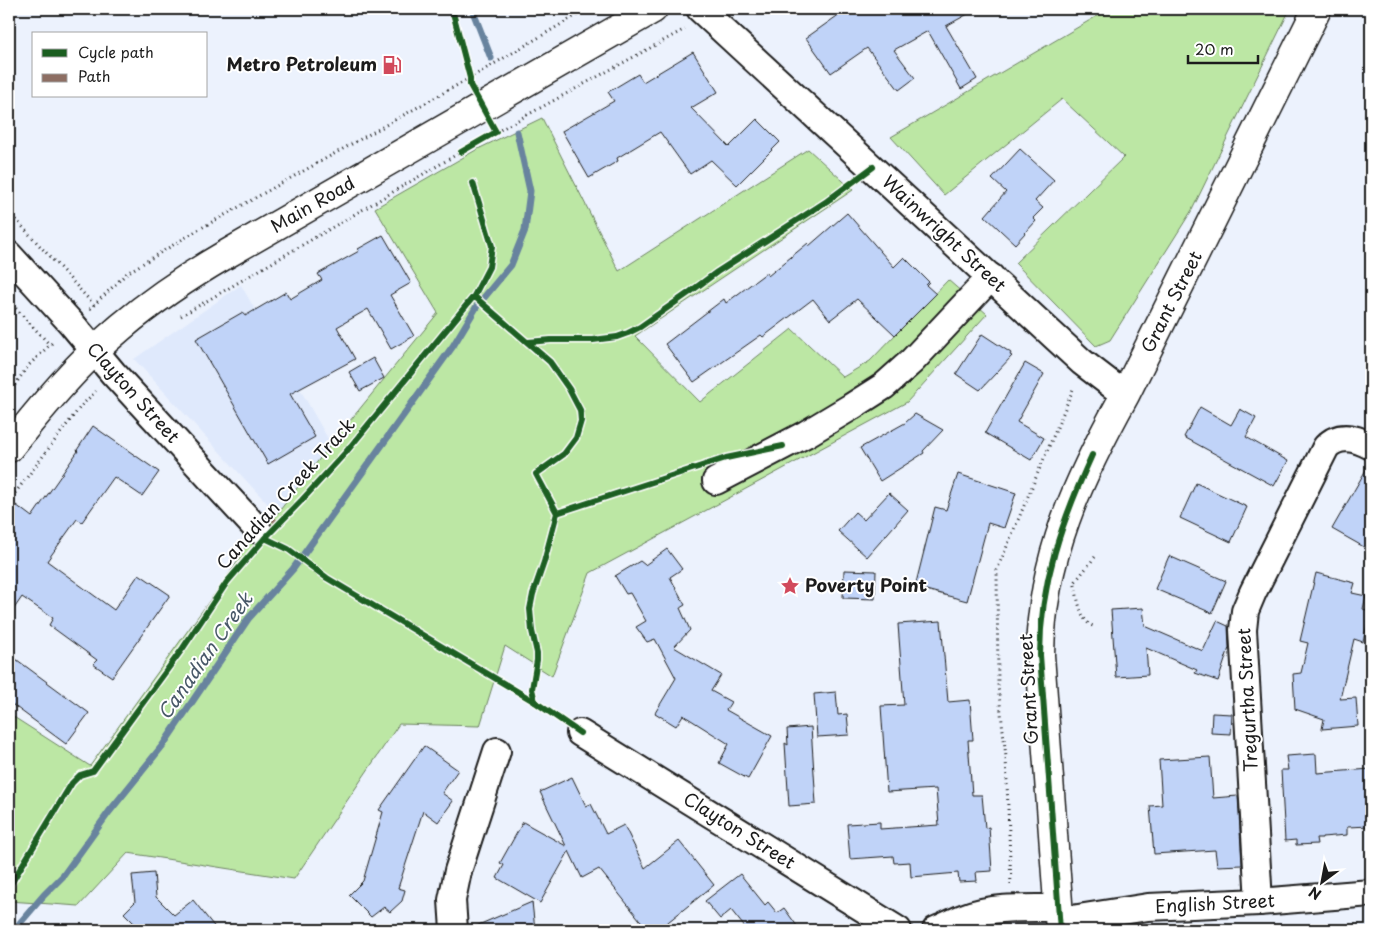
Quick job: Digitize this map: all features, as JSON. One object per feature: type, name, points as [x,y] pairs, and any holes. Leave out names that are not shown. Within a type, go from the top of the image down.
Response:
[{"type":"main road","name":"Main Road","points":[[9,448],[62,384],[94,351],[120,327],[155,300],[204,268],[653,9]]},
{"type":"main road","name":"Grant Street","points":[[1059,920],[1040,655],[1044,603],[1053,556],[1069,510],[1092,455],[1125,395],[1317,9]]},
{"type":"street","name":"Wainwright Street","points":[[694,18],[991,277],[1082,362],[1125,395]]},
{"type":"street","name":"Clayton Street","points":[[9,255],[72,324],[113,373],[258,530]]},
{"type":"street","points":[[716,481],[806,434],[884,386],[912,361],[991,277]]},
{"type":"street","name":"Tregurtha Street","points":[[1259,902],[1243,640],[1244,617],[1253,592],[1326,448],[1332,442],[1342,438],[1352,438],[1371,446]]},
{"type":"street","name":"Clayton Street","points":[[580,733],[898,930]]},
{"type":"street","points":[[454,930],[452,900],[458,871],[497,751]]},
{"type":"street","name":"English Street","points":[[936,930],[964,917],[986,911],[1012,909],[1059,920],[1148,907],[1259,902],[1371,893]]},
{"type":"path","points":[[9,212],[94,305],[127,273],[173,245],[470,78],[587,9]]},
{"type":"path","points":[[468,69],[470,85],[483,107],[493,134],[694,18]]},
{"type":"path","points":[[179,316],[469,148]]},
{"type":"path","points":[[468,303],[475,296],[478,288]]},
{"type":"path","points":[[475,296],[481,302]]},
{"type":"path","points":[[9,301],[50,345],[29,365],[9,393]]},
{"type":"path","points":[[9,501],[81,406],[113,373]]},
{"type":"path","points":[[1095,557],[1075,582],[1075,585],[1083,617],[1088,624],[1096,627]]},
{"type":"shaded area","points":[[241,285],[331,444],[277,514],[134,359]]},
{"type":"green space","points":[[1109,9],[1290,9],[1192,210],[1110,340],[1096,346],[1015,263],[1124,157],[1062,99],[944,195],[891,137]]},
{"type":"green space","points":[[542,118],[619,271],[808,149],[853,190],[635,336],[700,402],[792,329],[843,377],[870,361],[948,280],[987,314],[907,402],[590,573],[552,676],[505,646],[480,726],[399,724],[294,879],[128,853],[79,906],[9,901],[9,714],[90,766],[238,561],[247,541],[277,514],[331,444],[438,313],[375,208],[476,150]]},
{"type":"building","points":[[847,9],[977,9],[946,26],[977,79],[961,89],[928,31],[894,50],[915,78],[899,90],[867,48],[831,73],[806,38]]},
{"type":"building","points":[[693,52],[718,92],[691,108],[729,147],[757,119],[780,142],[737,185],[711,160],[690,174],[660,132],[617,158],[618,161],[589,178],[562,131],[614,101],[608,92],[638,74],[643,82]]},
{"type":"building","points":[[1020,149],[1054,180],[1035,201],[1043,208],[1033,218],[1036,221],[1015,244],[985,216],[1006,192],[992,179]]},
{"type":"building","points":[[847,213],[894,267],[904,257],[929,282],[926,285],[936,294],[895,335],[857,299],[830,320],[813,299],[763,337],[761,335],[694,382],[665,344],[724,299],[726,303],[766,273],[768,276],[808,243],[809,246]]},
{"type":"building","points":[[383,235],[411,283],[390,295],[414,336],[391,349],[368,309],[337,327],[355,359],[290,394],[315,437],[268,464],[196,339],[243,312],[245,316],[286,292],[290,299],[322,280],[318,274]]},
{"type":"building","points":[[982,334],[1011,353],[1010,355],[1012,356],[980,390],[956,374]]},
{"type":"building","points":[[373,358],[384,378],[360,391],[349,372]]},
{"type":"building","points":[[1025,363],[1044,374],[1017,422],[1044,438],[1031,460],[985,433]]},
{"type":"building","points":[[1200,407],[1231,425],[1240,409],[1256,418],[1246,437],[1288,461],[1274,486],[1184,437]]},
{"type":"building","points":[[915,414],[943,430],[923,451],[924,453],[880,481],[860,448],[905,423]]},
{"type":"building","points":[[93,426],[159,472],[142,496],[114,477],[82,522],[77,519],[47,561],[114,610],[139,574],[170,595],[112,677],[93,664],[97,660],[49,625],[53,618],[22,597],[9,616],[9,515],[16,505],[32,517]]},
{"type":"building","points":[[1371,461],[1371,551],[1332,529]]},
{"type":"building","points":[[958,474],[1016,493],[1004,528],[988,523],[967,601],[915,587],[935,507],[946,510]]},
{"type":"building","points":[[1196,483],[1247,507],[1231,542],[1180,518]]},
{"type":"building","points":[[889,493],[908,510],[867,557],[838,531],[855,512],[864,520]]},
{"type":"building","points":[[667,549],[682,569],[670,577],[685,605],[680,608],[690,630],[674,647],[721,675],[711,691],[731,702],[726,710],[772,736],[748,779],[719,763],[729,744],[683,715],[676,726],[655,713],[676,678],[655,639],[647,642],[636,627],[646,621],[630,593],[626,594],[615,576],[640,561],[645,565]]},
{"type":"building","points":[[1169,556],[1226,581],[1212,613],[1155,589]]},
{"type":"building","points":[[844,570],[876,571],[875,599],[843,598]]},
{"type":"building","points":[[1316,573],[1355,583],[1352,593],[1366,596],[1363,609],[1370,611],[1363,642],[1354,639],[1340,699],[1356,698],[1358,726],[1322,729],[1324,719],[1295,709],[1293,674],[1301,673],[1308,643],[1300,641]]},
{"type":"building","points":[[1143,608],[1145,626],[1203,651],[1217,621],[1228,626],[1229,648],[1218,681],[1195,673],[1197,670],[1146,648],[1148,675],[1116,677],[1111,610]]},
{"type":"building","points":[[941,621],[948,702],[970,700],[973,740],[968,740],[972,795],[982,795],[985,828],[989,827],[992,871],[976,872],[977,881],[959,882],[958,873],[911,877],[910,862],[894,863],[893,856],[850,859],[847,824],[880,822],[880,829],[939,825],[936,789],[887,792],[881,706],[904,705],[898,624]]},
{"type":"building","points":[[9,654],[89,713],[66,744],[9,702]]},
{"type":"building","points":[[836,692],[838,715],[847,714],[849,735],[817,737],[814,694]]},
{"type":"building","points":[[1212,713],[1232,714],[1231,734],[1211,733]]},
{"type":"building","points":[[811,727],[816,804],[789,806],[785,743],[788,745],[787,729]]},
{"type":"building","points":[[424,746],[458,770],[442,793],[453,801],[438,822],[423,811],[398,888],[405,890],[402,901],[390,912],[384,907],[371,917],[349,895],[363,881],[383,812],[379,810]]},
{"type":"building","points":[[1316,754],[1317,773],[1371,769],[1371,826],[1347,827],[1347,835],[1316,838],[1317,844],[1296,845],[1296,840],[1285,841],[1281,770],[1288,770],[1286,756]]},
{"type":"building","points":[[1210,757],[1213,798],[1238,796],[1242,865],[1217,866],[1215,850],[1154,854],[1150,806],[1162,805],[1159,760]]},
{"type":"building","points":[[572,777],[586,806],[591,804],[606,834],[624,825],[645,868],[679,841],[714,885],[658,930],[648,930],[599,869],[582,878],[569,851],[540,903],[497,878],[504,865],[500,863],[523,822],[566,846],[540,792]]},
{"type":"building","points":[[154,873],[156,897],[174,915],[193,900],[217,930],[141,930],[124,913],[135,902],[132,875]]},
{"type":"building","points":[[740,874],[765,905],[768,902],[777,913],[784,908],[800,930],[747,930],[731,910],[720,919],[705,901]]},
{"type":"building","points":[[532,902],[535,930],[469,930],[469,929]]},
{"type":"waterway","name":"Canadian Creek","points":[[472,9],[491,58]]},
{"type":"waterway","name":"Canadian Creek","points":[[14,930],[63,876],[109,812],[163,745],[248,619],[293,569],[453,346],[477,306],[511,265],[525,230],[530,191],[517,132]]},
{"type":"marked path","points":[[258,530],[271,517],[278,524]]},
{"type":"cycle path","points":[[452,9],[470,78],[470,85],[496,132],[461,152]]},
{"type":"cycle path","points":[[528,342],[593,340],[617,337],[640,327],[717,272],[827,201],[873,167]]},
{"type":"cycle path","name":"Canadian Creek Track","points":[[9,887],[72,783],[80,775],[93,771],[183,648],[227,582],[265,538],[346,452],[474,296],[489,267],[492,246],[473,183]]},
{"type":"cycle path","points":[[475,297],[550,362],[569,389],[580,410],[581,421],[576,438],[564,454],[536,474],[557,513],[530,609],[537,653],[532,689],[535,702],[580,733]]},
{"type":"cycle path","points":[[557,513],[726,458],[783,446]]},
{"type":"cycle path","points":[[1060,930],[1040,655],[1041,628],[1049,577],[1062,528],[1092,455]]},
{"type":"cycle path","name":"Canadian Creek Track","points":[[265,538],[288,549],[327,578],[535,702]]},
{"type":"place","name":"Metro Petroleum","points":[[392,65]]},
{"type":"place","name":"Poverty Point","points":[[790,586]]}]
